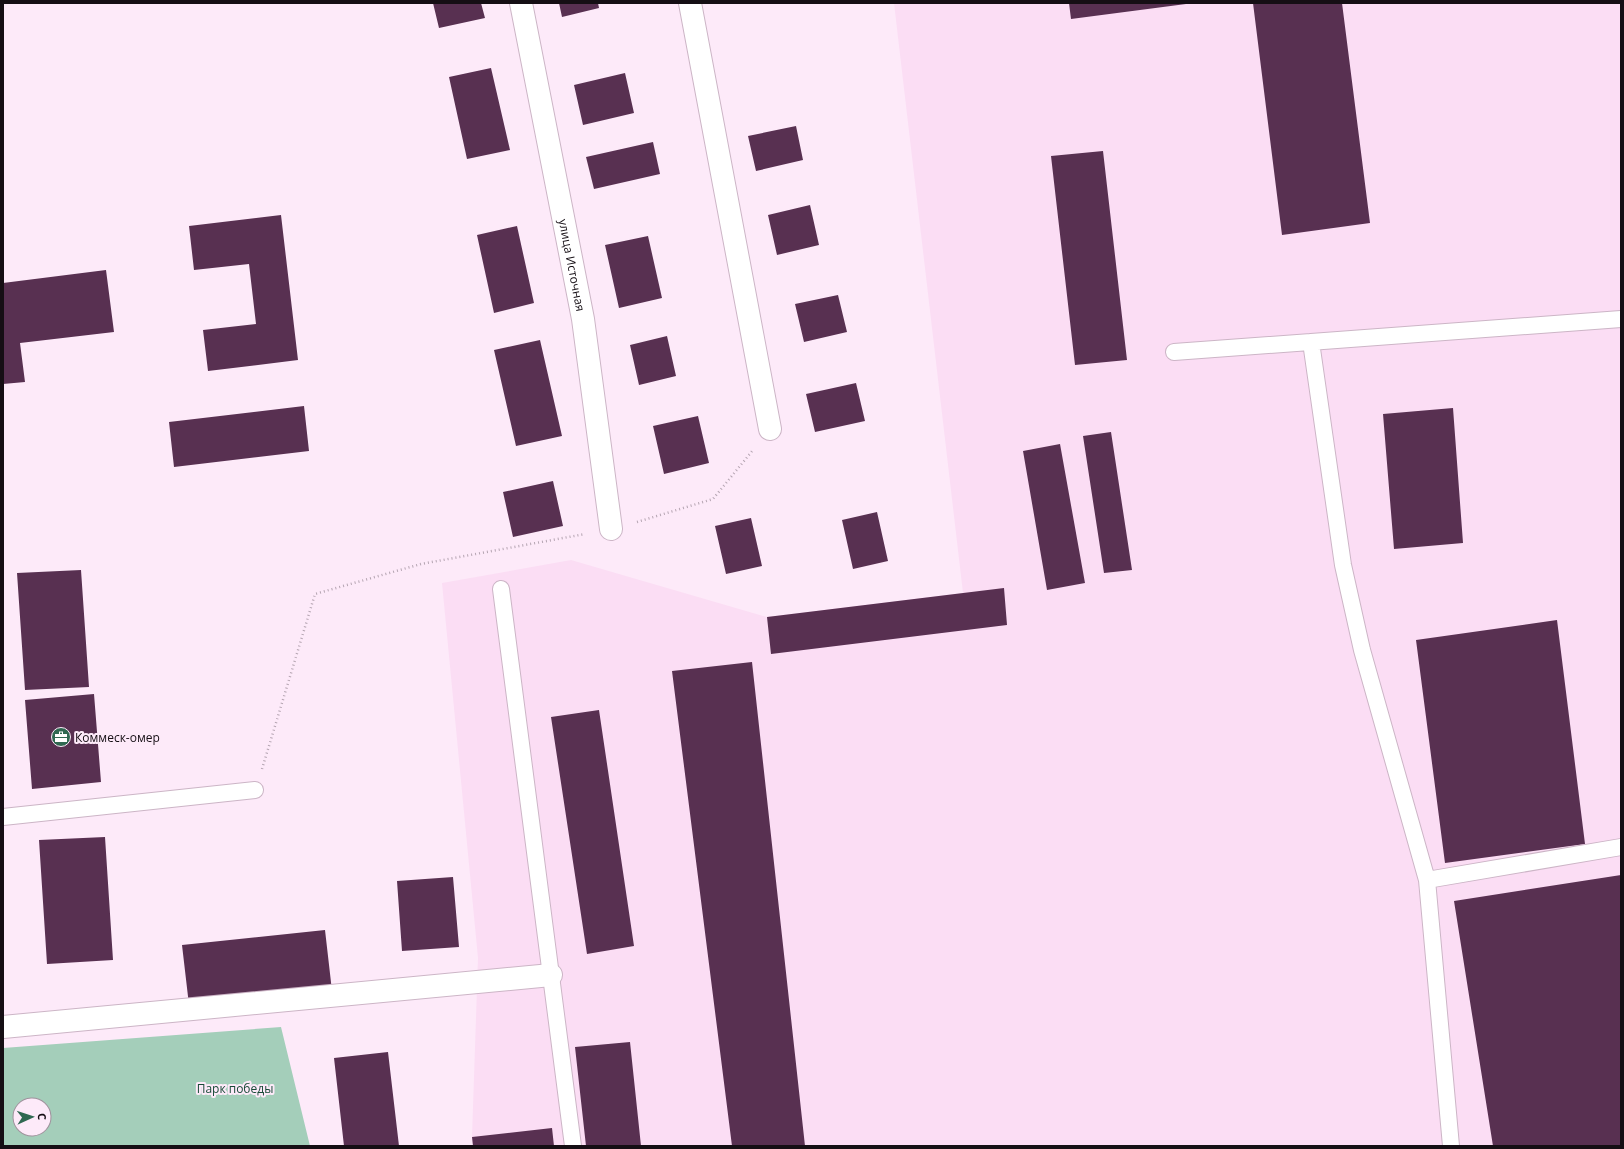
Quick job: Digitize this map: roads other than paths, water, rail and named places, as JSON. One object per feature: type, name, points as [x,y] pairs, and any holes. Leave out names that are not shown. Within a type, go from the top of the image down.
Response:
[{"type":"street","name":"улица Источная","points":[[521,3],[583,319],[611,530]]},
{"type":"street","points":[[690,3],[770,429]]},
{"type":"street","points":[[3,1027],[551,975]]},
{"type":"lane","points":[[1174,352],[1621,319]]},
{"type":"lane","points":[[1311,342],[1343,565],[1362,650],[1427,880],[1451,1146]]},
{"type":"lane","points":[[501,589],[573,1146]]},
{"type":"lane","points":[[3,817],[255,790]]},
{"type":"lane","points":[[1427,880],[1621,847]]},
{"type":"place","name":"Коммеск-омер","points":[[61,737]]},
{"type":"park label","name":"Парк победы","points":[[235,1088]]}]
